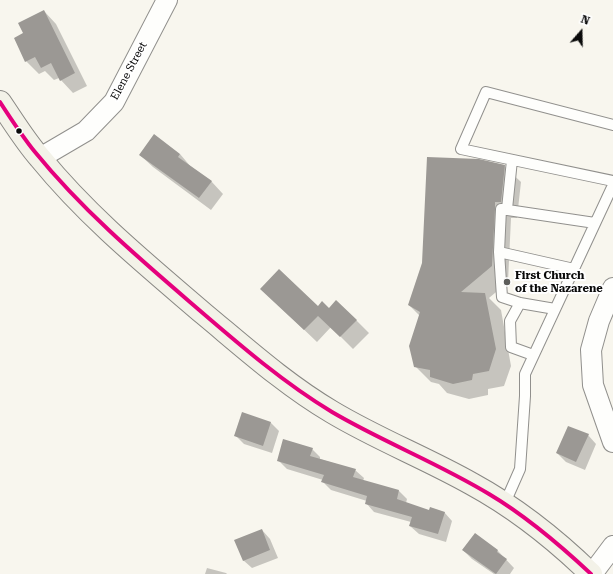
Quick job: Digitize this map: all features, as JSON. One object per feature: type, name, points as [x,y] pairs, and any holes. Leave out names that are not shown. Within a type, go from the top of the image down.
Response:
[{"type":"main road","points":[[0,102],[16,127],[40,158],[84,206],[160,276],[278,375],[330,412],[359,428],[471,483],[505,503],[542,530],[591,574]]},
{"type":"street","name":"Elene Street","points":[[40,158],[86,131],[114,102],[166,0]]},
{"type":"street","points":[[613,288],[599,321],[591,350],[594,385],[613,442]]},
{"type":"street","points":[[591,574],[612,549]]},
{"type":"lane","points":[[613,125],[486,92],[461,149],[613,181]]},
{"type":"lane","points":[[507,209],[512,160]]},
{"type":"lane","points":[[505,503],[520,469],[526,396],[525,374],[613,184]]},
{"type":"lane","points":[[555,309],[520,303],[502,297],[499,252],[501,209],[595,222]]},
{"type":"lane","points":[[499,252],[574,269]]},
{"type":"lane","points":[[520,303],[510,321],[510,347],[534,355]]},
{"type":"building","points":[[44,10],[75,73],[60,81],[51,63],[41,68],[35,57],[25,62],[14,38],[23,33],[18,23]]},
{"type":"building","points":[[154,134],[180,154],[178,157],[212,181],[199,198],[139,155]]},
{"type":"building","points":[[427,157],[479,159],[505,165],[501,202],[495,202],[492,266],[461,292],[485,293],[496,349],[489,371],[473,374],[472,380],[453,384],[430,377],[430,370],[414,367],[409,346],[420,312],[408,305],[422,263]]},
{"type":"building","points":[[279,269],[318,306],[322,301],[329,308],[336,300],[357,320],[340,337],[318,316],[304,330],[260,289]]},
{"type":"building","points":[[242,412],[271,422],[263,446],[234,436]]},
{"type":"building","points":[[568,426],[589,434],[576,462],[556,453]]},
{"type":"building","points":[[283,439],[313,448],[310,456],[356,469],[353,477],[399,490],[397,499],[429,510],[430,507],[445,512],[438,534],[409,526],[412,517],[365,504],[367,496],[321,482],[324,475],[277,461]]},
{"type":"building","points":[[262,529],[270,550],[243,561],[234,540]]},
{"type":"building","points":[[475,533],[498,550],[497,552],[507,559],[496,574],[462,550]]},
{"type":"transit line","points":[[0,102],[21,134],[53,174],[93,215],[155,272],[263,364],[314,401],[332,412],[450,472],[503,503],[542,531],[591,574]]},
{"type":"place","name":"First Church of the Nazarene","points":[[507,282]]}]
